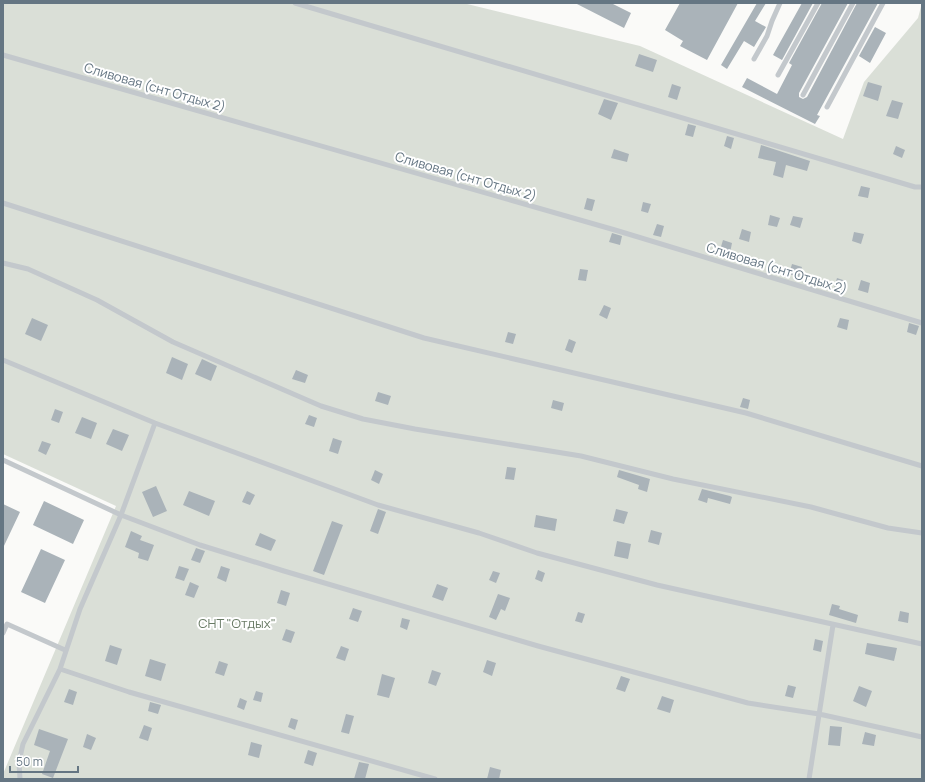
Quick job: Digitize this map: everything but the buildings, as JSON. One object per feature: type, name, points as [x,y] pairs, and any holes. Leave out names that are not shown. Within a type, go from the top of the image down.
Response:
[{"type":"lane","points":[[295,3],[915,187],[922,187]]},
{"type":"lane","points":[[754,59],[767,36],[780,3]]},
{"type":"lane","points":[[778,75],[818,3]]},
{"type":"lane","points":[[803,95],[853,3]]},
{"type":"lane","points":[[827,107],[882,3]]},
{"type":"lane","name":"Сливовая (снт Отдых 2)","points":[[3,55],[615,230],[922,324]]},
{"type":"lane","points":[[3,203],[424,338],[746,413],[922,466]]},
{"type":"lane","points":[[3,263],[28,269],[97,300],[173,342],[320,406],[363,419],[581,456],[674,479],[811,507],[888,528],[922,533]]},
{"type":"lane","points":[[3,360],[155,423],[378,505],[479,534],[537,553],[657,585],[922,644]]},
{"type":"lane","points":[[20,779],[19,762],[23,744],[60,669],[65,650],[80,609],[120,515],[155,423]]},
{"type":"lane","points":[[3,460],[120,515],[206,547],[538,646],[748,703],[819,714],[922,737]]},
{"type":"lane","points":[[3,633],[7,624],[65,650]]},
{"type":"lane","points":[[809,779],[833,625]]},
{"type":"lane","points":[[60,669],[129,692],[435,779]]},
{"type":"green space","name":"СНТ \"Отдых\"","points":[[3,3],[463,3],[640,46],[843,139],[864,82],[918,18],[922,3],[922,779],[3,779],[3,774],[116,506],[3,454]]}]
